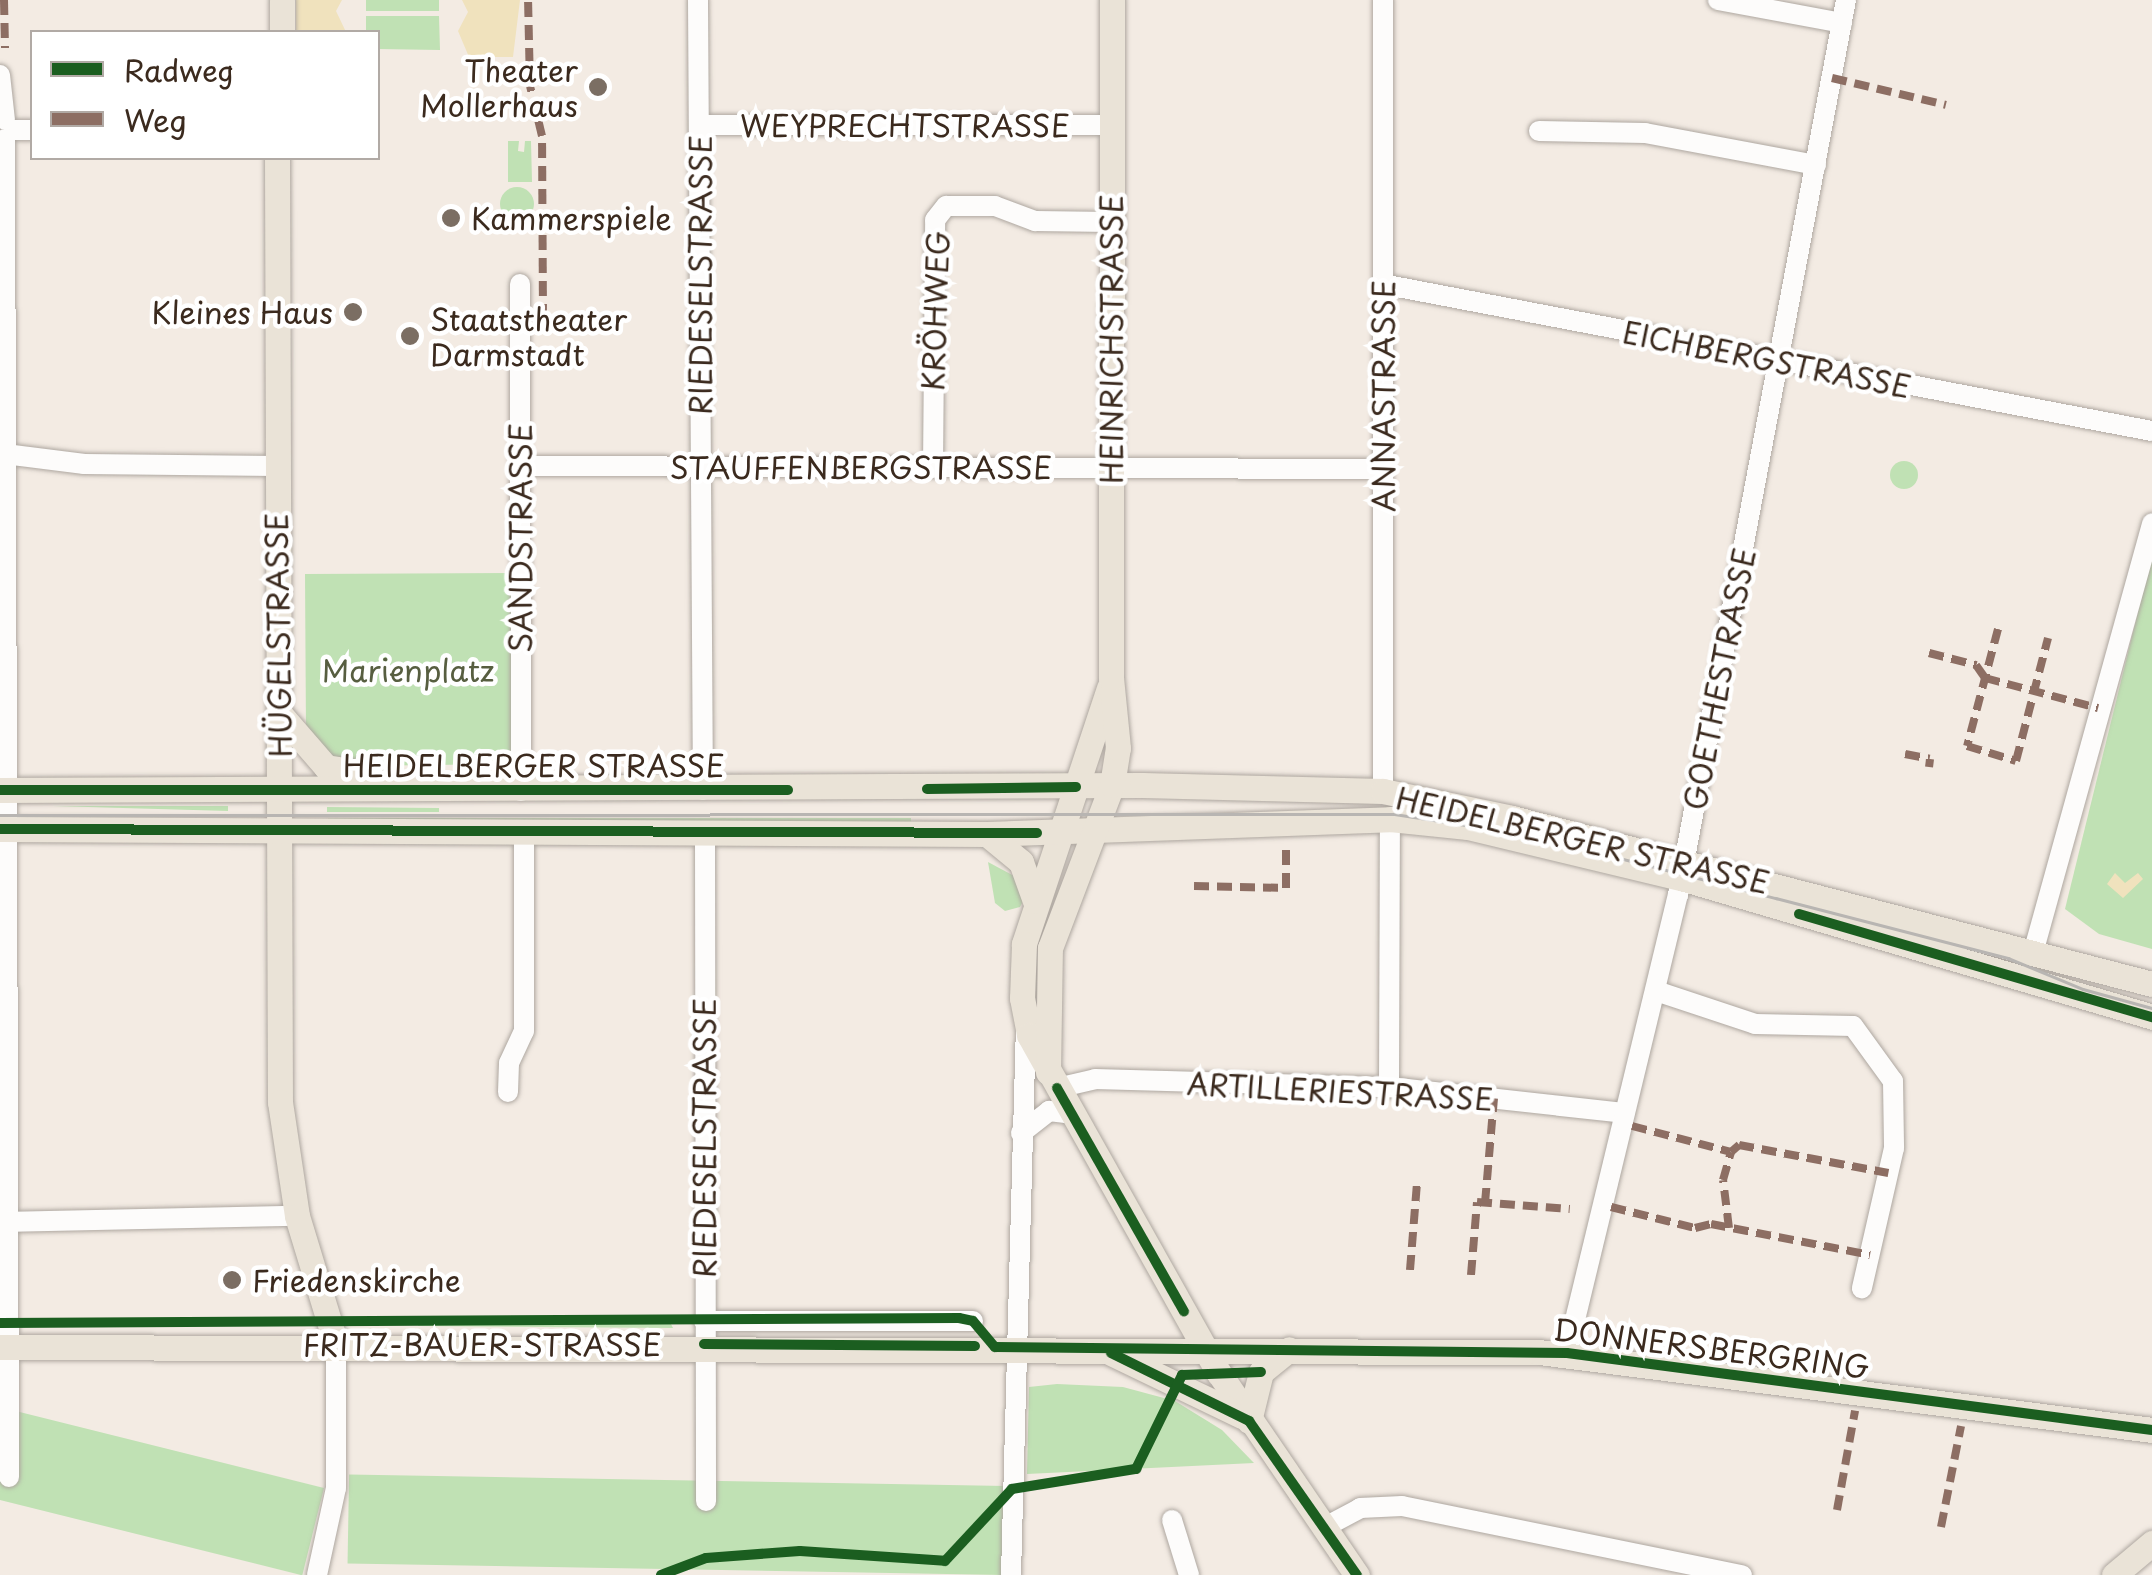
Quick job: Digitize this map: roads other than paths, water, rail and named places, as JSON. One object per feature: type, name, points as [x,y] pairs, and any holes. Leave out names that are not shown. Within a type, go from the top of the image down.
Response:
[{"type":"main road","points":[[282,0],[282,30]]},
{"type":"main road","name":"HEINRICHSTRASSE","points":[[1053,1080],[1050,948],[1112,785],[1119,718],[1111,678],[1112,0]]},
{"type":"main road","name":"HÜGELSTRASSE","points":[[277,160],[280,1102],[297,1216],[336,1344]]},
{"type":"main road","name":"HEINRICHSTRASSE","points":[[1111,678],[1035,902],[1021,979],[1026,1022],[1053,1080],[1204,1348],[1249,1421],[1356,1575]]},
{"type":"main road","points":[[280,714],[300,744],[340,774],[418,776],[445,789]]},
{"type":"main road","name":"HEIDELBERGER STRASSE","points":[[3,790],[521,791],[1112,785],[1383,791],[1682,870],[2152,984]]},
{"type":"main road","name":"HEIDELBERGER STRASSE","points":[[3,829],[987,834],[1390,819],[1468,827],[1682,870],[2152,1018]]},
{"type":"main road","points":[[987,834],[1020,862],[1035,902]]},
{"type":"main road","points":[[2026,980],[2033,953]]},
{"type":"main road","name":"FRITZ-BAUER-STRASSE","points":[[3,1347],[336,1344],[704,1332],[1015,1347],[1204,1348]]},
{"type":"main road","points":[[1098,1348],[1249,1421],[1261,1372],[1288,1348]]},
{"type":"main road","name":"DONNERSBERGRING","points":[[1204,1348],[1567,1353],[2152,1430]]},
{"type":"main road","points":[[2114,1575],[2152,1543]]},
{"type":"street","name":"RIEDESELSTRASSE","points":[[698,0],[703,790]]},
{"type":"street","name":"ANNASTRASSE","points":[[1382,0],[1383,791]]},
{"type":"street","points":[[1718,0],[1842,24]]},
{"type":"street","name":"GOETHESTRASSE","points":[[1567,1353],[1682,870],[1846,0]]},
{"type":"street","points":[[2,75],[9,130],[2,1222],[9,1477]]},
{"type":"street","name":"WEYPRECHTSTRASSE","points":[[699,125],[1112,125]]},
{"type":"street","points":[[1539,131],[1645,134],[1816,165]]},
{"type":"street","name":"KRÖHWEG","points":[[933,468],[935,220],[946,206],[995,206],[1035,221],[1112,222]]},
{"type":"street","name":"SANDSTRASSE","points":[[520,284],[521,791]]},
{"type":"street","name":"EICHBERGSTRASSE","points":[[1382,284],[2152,431]]},
{"type":"street","points":[[4,445],[84,464],[275,466]]},
{"type":"street","name":"STAUFFENBERGSTRASSE","points":[[520,466],[1383,469]]},
{"type":"street","points":[[2033,953],[2152,523]]},
{"type":"street","points":[[1389,1087],[1390,819]]},
{"type":"street","points":[[508,1092],[508,1063],[524,1031],[524,834]]},
{"type":"street","name":"RIEDESELSTRASSE","points":[[705,835],[706,1500]]},
{"type":"street","points":[[1656,991],[1756,1024],[1853,1026],[1894,1081],[1894,1148],[1862,1288]]},
{"type":"street","points":[[1011,1575],[1026,1022]]},
{"type":"street","name":"ARTILLERIESTRASSE","points":[[1053,1080],[1389,1087],[1624,1114]]},
{"type":"street","points":[[1021,1133],[1049,1111],[1072,1114]]},
{"type":"street","points":[[2,1222],[297,1216]]},
{"type":"street","name":"FRITZ-BAUER-STRASSE","points":[[704,1332],[973,1322]]},
{"type":"street","points":[[317,1575],[336,1488],[336,1344]]},
{"type":"street","points":[[1325,1527],[1360,1508],[1402,1506],[1742,1575]]},
{"type":"street","points":[[1172,1520],[1189,1575]]},
{"type":"tram line","points":[[0,815],[1394,814],[1530,835],[2008,958],[2083,989],[2152,1008]]},
{"type":"place","name":"Theater Mollerhaus","points":[[598,87]]},
{"type":"place","name":"Kammerspiele","points":[[451,218]]},
{"type":"place","name":"Kleines Haus","points":[[353,312]]},
{"type":"place","name":"Staatstheater Darmstadt","points":[[410,336]]},
{"type":"place","name":"Friedenskirche","points":[[232,1280]]},
{"type":"park label","name":"Marienplatz","points":[[408,670]]}]
